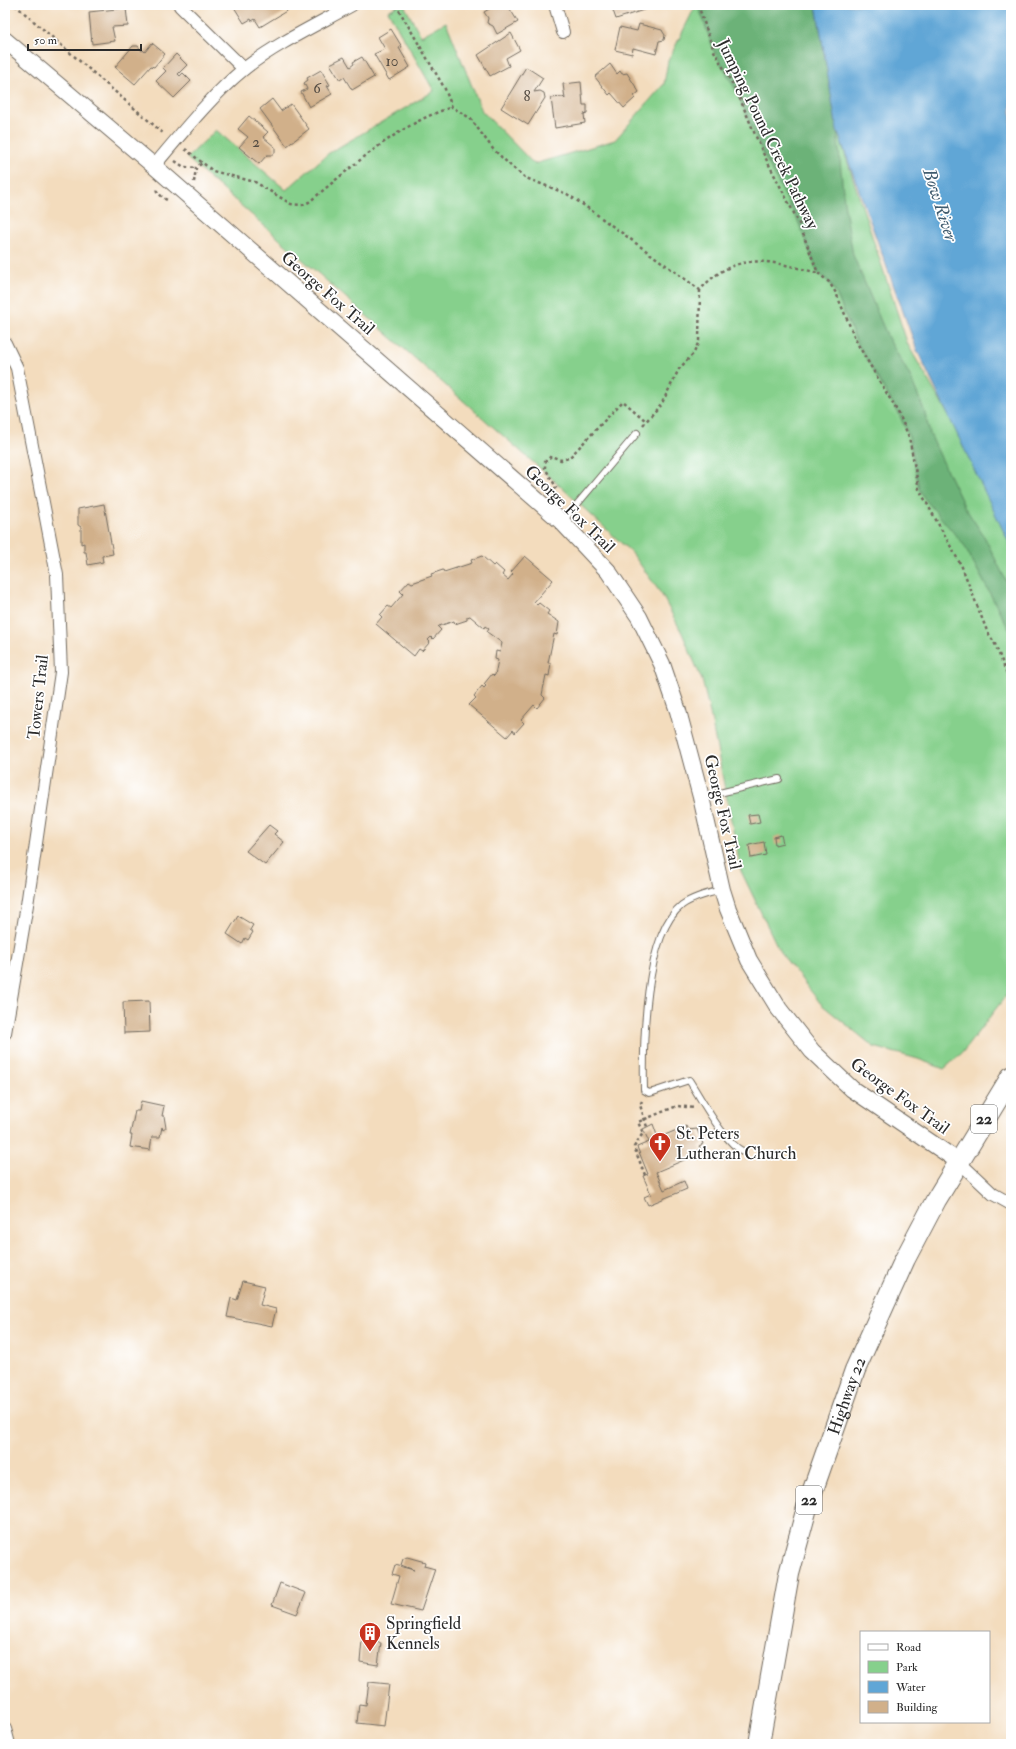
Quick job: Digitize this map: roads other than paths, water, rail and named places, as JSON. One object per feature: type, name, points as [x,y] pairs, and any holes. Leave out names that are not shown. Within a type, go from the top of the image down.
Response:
[{"type":"main road","name":"Highway 22","points":[[759,1744],[789,1574],[808,1504],[855,1370],[908,1252],[958,1161],[1011,1077]]},
{"type":"street","points":[[154,166],[224,87],[244,69],[352,5]]},
{"type":"street","points":[[555,5],[563,32]]},
{"type":"street","points":[[180,6],[244,69]]},
{"type":"street","name":"George Fox Trail","points":[[5,40],[154,166],[562,522],[608,571],[640,617],[665,670],[678,711],[701,797],[722,890],[749,960],[779,1009],[812,1051],[852,1089],[958,1161]]},
{"type":"street","name":"Towers Trail","points":[[5,343],[17,368],[57,575],[61,672],[27,905],[5,1033]]},
{"type":"street","points":[[958,1161],[993,1194],[1011,1204]]},
{"type":"street","points":[[5,1729],[9,1744]]},
{"type":"lane","points":[[562,522],[636,433]]},
{"type":"lane","points":[[701,797],[779,779]]},
{"type":"lane","points":[[722,890],[704,894],[681,905],[669,922],[656,953],[649,980],[643,1065],[644,1090],[649,1093],[689,1080],[724,1135],[739,1150],[744,1152]]},
{"type":"water","name":"Bow River","points":[[816,5],[1011,5],[1011,547],[917,350],[837,130]]},
{"type":"place","name":"St. Peters Lutheran Church","points":[[660,1162]]},
{"type":"place","name":"Springfield Kennels","points":[[370,1652]]}]
